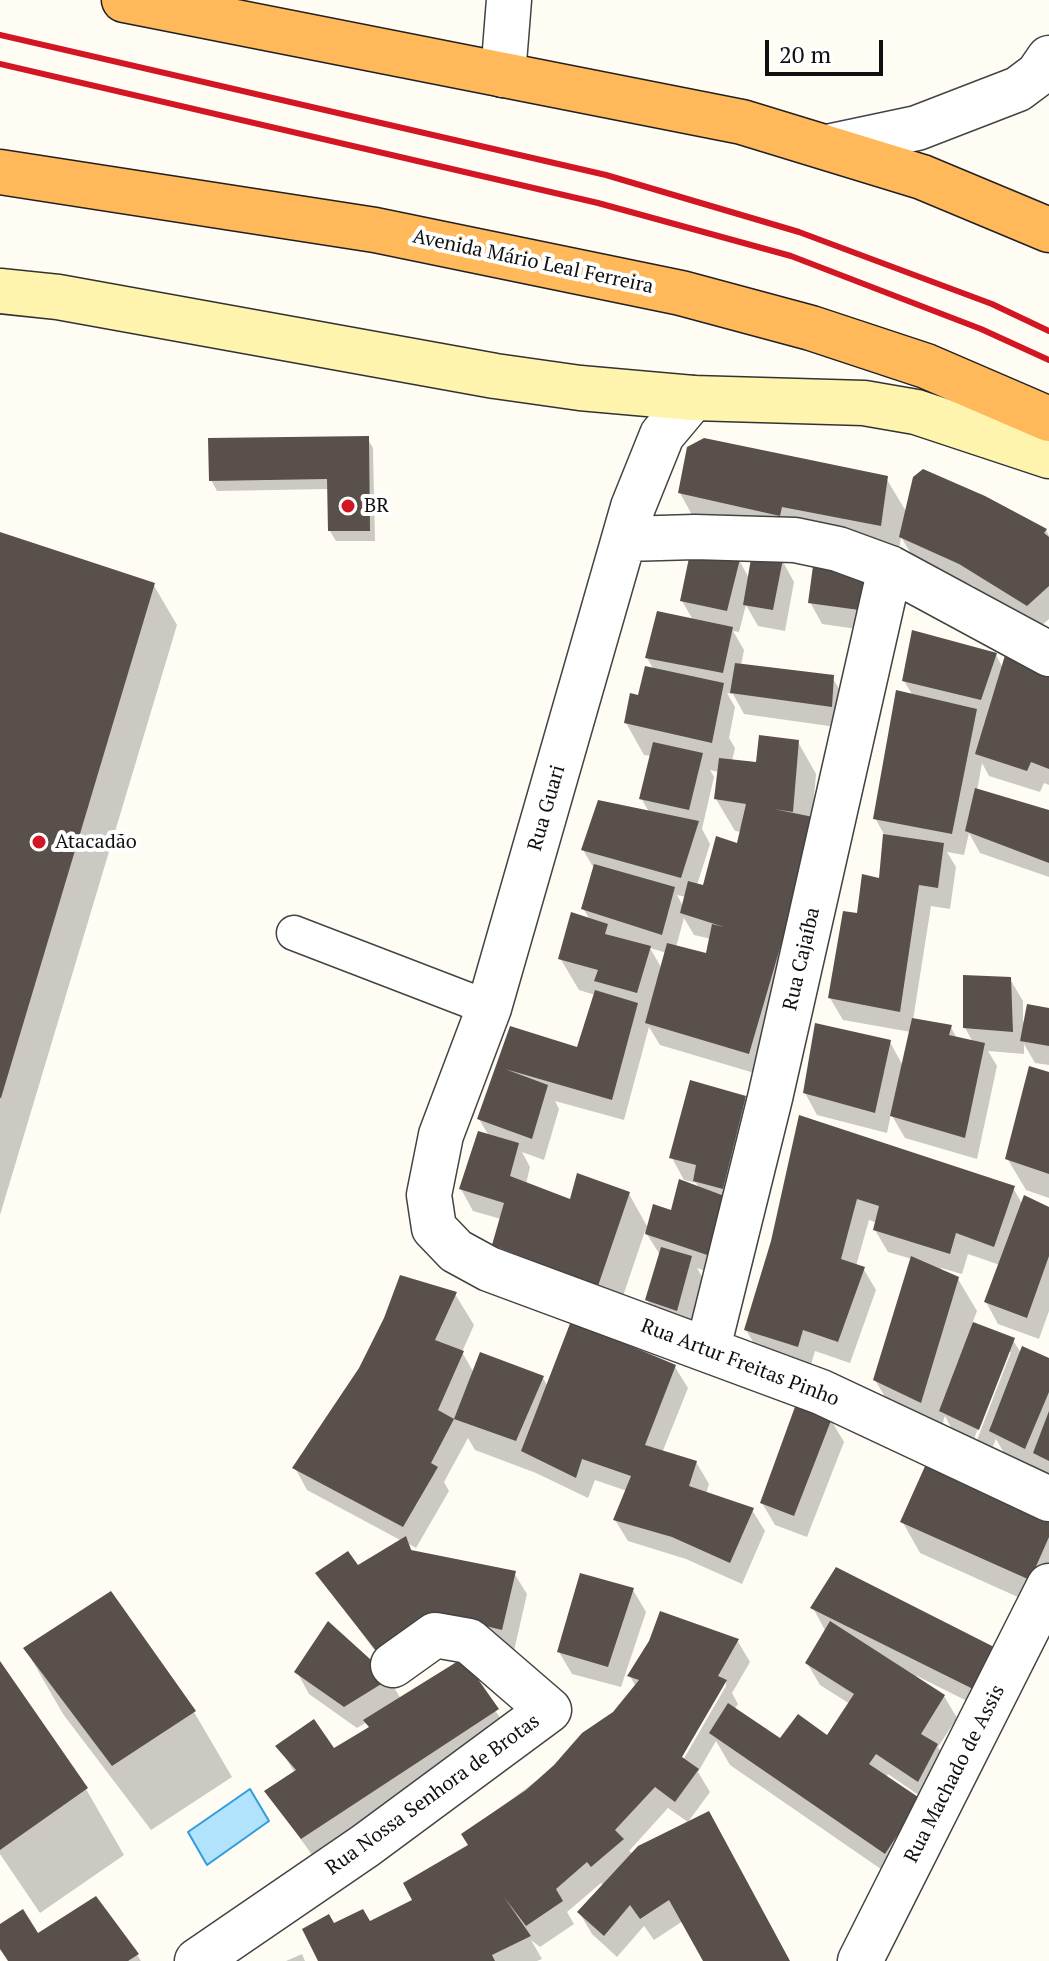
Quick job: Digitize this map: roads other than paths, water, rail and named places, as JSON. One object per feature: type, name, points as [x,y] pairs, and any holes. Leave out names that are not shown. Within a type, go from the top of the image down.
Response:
[{"type":"highway","points":[[124,0],[684,109],[832,146],[922,177],[1049,230]]},
{"type":"highway","name":"Avenida Mário Leal Ferreira","points":[[0,172],[375,230],[681,293],[811,328],[926,366],[1049,419]]},
{"type":"main road","points":[[0,291],[58,297],[495,376],[693,398],[864,403],[916,412],[1049,456]]},
{"type":"street","points":[[503,75],[509,0]]},
{"type":"street","points":[[832,146],[917,128],[1034,97],[1038,74],[1049,58]]},
{"type":"street","name":"Rua Guari","points":[[434,1228],[429,1195],[441,1135],[489,1008],[645,473],[662,435],[693,398]]},
{"type":"street","points":[[625,539],[695,537],[795,540],[838,549],[890,568],[1049,654]]},
{"type":"street","name":"Rua Cajaíba","points":[[708,1348],[774,1082],[890,568]]},
{"type":"street","points":[[294,933],[489,1008]]},
{"type":"street","name":"Rua Artur Freitas Pinho","points":[[434,1228],[456,1251],[489,1269],[821,1392],[1049,1499]]},
{"type":"street","name":"Rua Machado de Assis","points":[[860,1961],[1049,1586]]},
{"type":"street","name":"Rua Nossa Senhora de Brotas","points":[[197,1961],[365,1846],[549,1710],[469,1641],[435,1635],[393,1665]]},
{"type":"water","points":[[250,1789],[269,1821],[207,1865],[188,1832]]},
{"type":"railway","points":[[0,35],[606,175],[799,232],[992,304],[1049,331]]},
{"type":"railway","points":[[0,64],[598,203],[791,256],[981,329],[1049,360]]},
{"type":"place","name":"BR","points":[[348,506]]},
{"type":"place","name":"Atacadão","points":[[39,842]]}]
